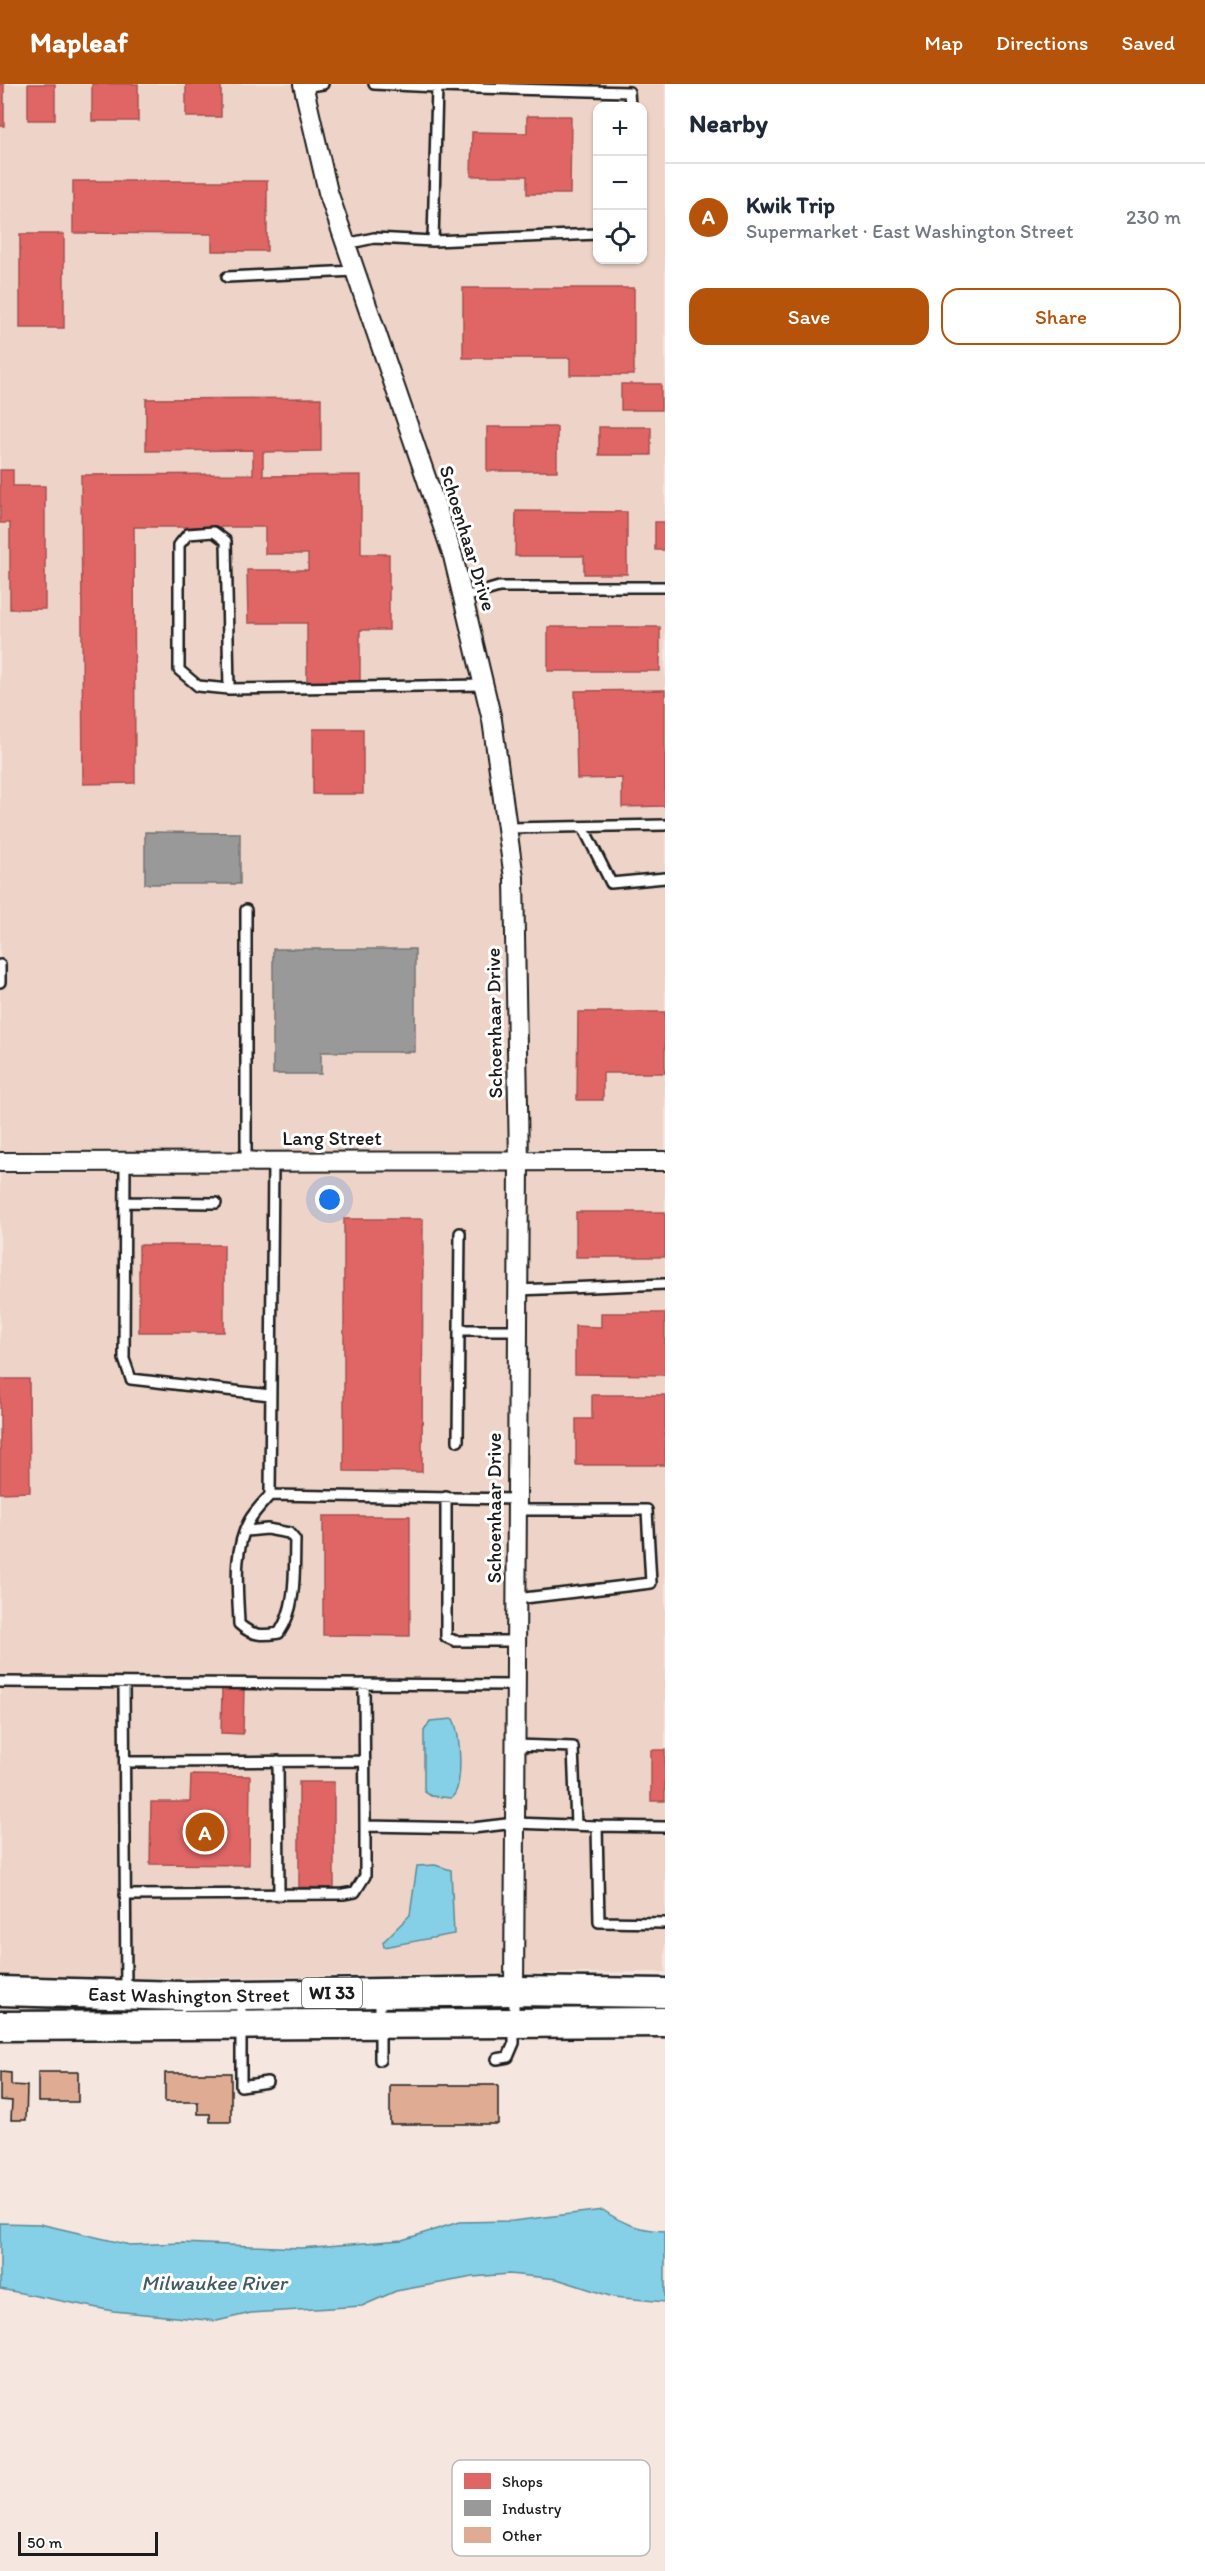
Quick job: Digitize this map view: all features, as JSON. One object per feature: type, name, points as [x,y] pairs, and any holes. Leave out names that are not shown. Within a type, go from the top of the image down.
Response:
[{"type":"main road","name":"East Washington Street","points":[[18,2009],[126,1994],[241,1995],[514,1991],[665,1993]]},
{"type":"main road","name":"East Washington Street","points":[[18,2009],[242,2026],[665,2022]]},
{"type":"street","name":"Schoenhaar Drive","points":[[303,86],[328,192],[465,597],[484,685],[514,878],[519,1161],[514,1991]]},
{"type":"street","name":"Lang Street","points":[[0,1162],[665,1161]]},
{"type":"lane","points":[[303,86],[324,84]]},
{"type":"lane","points":[[374,84],[629,92],[630,102]]},
{"type":"lane","points":[[433,241],[437,87]]},
{"type":"lane","points":[[346,244],[374,238],[433,241],[593,234]]},
{"type":"lane","points":[[227,277],[355,272]]},
{"type":"lane","points":[[230,689],[226,541],[214,532],[188,534],[179,545],[179,670],[198,686],[230,689],[484,685]]},
{"type":"lane","points":[[465,597],[499,587],[665,587]]},
{"type":"lane","points":[[508,828],[665,825]]},
{"type":"lane","points":[[583,826],[611,883],[665,878]]},
{"type":"lane","points":[[246,910],[246,1161]]},
{"type":"lane","points":[[0,965],[0,982]]},
{"type":"lane","points":[[125,1161],[124,1359],[131,1379],[270,1395]]},
{"type":"lane","points":[[246,1532],[267,1529],[289,1533],[295,1540],[292,1597],[285,1624],[279,1633],[263,1636],[247,1632],[239,1624],[237,1556],[249,1521],[270,1495],[273,1161]]},
{"type":"lane","points":[[125,1202],[216,1203]]},
{"type":"lane","points":[[458,1441],[460,1233]]},
{"type":"lane","points":[[518,1290],[665,1284]]},
{"type":"lane","points":[[459,1330],[518,1330]]},
{"type":"lane","points":[[270,1495],[446,1497],[517,1504],[647,1510],[651,1583],[516,1599]]},
{"type":"lane","points":[[446,1497],[446,1637],[455,1641],[516,1641]]},
{"type":"lane","points":[[0,1682],[516,1685]]},
{"type":"lane","points":[[124,1683],[126,1994]]},
{"type":"lane","points":[[125,1895],[279,1895],[355,1892],[365,1876],[364,1684]]},
{"type":"lane","points":[[516,1745],[573,1747],[576,1825]]},
{"type":"lane","points":[[278,1761],[279,1895]]},
{"type":"lane","points":[[124,1762],[364,1761]]},
{"type":"lane","points":[[365,1826],[473,1828],[515,1823],[665,1827]]},
{"type":"lane","points":[[597,1826],[599,1922],[665,1923]]},
{"type":"lane","points":[[497,2060],[508,2057],[513,2049],[514,1991]]},
{"type":"lane","points":[[380,1992],[380,2060]]},
{"type":"lane","points":[[241,1995],[242,2086],[267,2082]]},
{"type":"shaded area","points":[[0,84],[665,84],[665,1972],[0,1980]]},
{"type":"water","points":[[453,1719],[458,1736],[460,1760],[458,1784],[451,1798],[431,1796],[425,1792],[424,1787],[424,1731],[430,1721]]},
{"type":"water","points":[[435,1865],[451,1870],[454,1934],[384,1947],[383,1942],[410,1915],[417,1866]]},
{"type":"water","name":"Milwaukee River","points":[[603,2210],[632,2225],[665,2231],[665,2302],[613,2297],[557,2279],[509,2274],[473,2277],[396,2291],[362,2306],[251,2313],[217,2321],[113,2311],[0,2289],[0,2223],[40,2224],[130,2245],[182,2243],[301,2248],[402,2240],[459,2222],[513,2221]]},
{"type":"building: Shops","points":[[0,84],[4,84],[4,126],[0,126]]},
{"type":"building: Shops","points":[[28,84],[55,84],[55,120],[28,120]]},
{"type":"building: Shops","points":[[92,84],[138,84],[138,121],[92,121]]},
{"type":"building: Shops","points":[[186,84],[221,84],[221,117],[186,117]]},
{"type":"building: Shops","points":[[527,116],[571,116],[570,194],[527,194],[527,176],[471,176],[472,132],[527,133]]},
{"type":"building: Shops","points":[[73,181],[267,181],[267,251],[212,251],[212,234],[73,233]]},
{"type":"building: Shops","points":[[20,234],[64,234],[64,328],[20,328]]},
{"type":"building: Shops","points":[[463,288],[634,288],[634,375],[570,375],[570,358],[463,358]]},
{"type":"building: Shops","points":[[621,384],[661,384],[661,410],[621,410]]},
{"type":"building: Shops","points":[[321,398],[321,451],[263,452],[263,476],[361,475],[361,554],[389,554],[389,630],[360,630],[360,682],[307,682],[307,623],[248,623],[247,570],[308,570],[308,554],[265,554],[265,527],[134,527],[135,783],[83,784],[81,475],[253,474],[253,450],[146,451],[146,399]]},
{"type":"building: Shops","points":[[487,427],[557,427],[557,471],[487,471]]},
{"type":"building: Shops","points":[[599,427],[651,427],[651,455],[599,455]]},
{"type":"building: Shops","points":[[0,470],[13,470],[13,486],[45,486],[45,609],[10,609],[10,523],[0,523]]},
{"type":"building: Shops","points":[[516,511],[627,512],[627,574],[584,574],[584,556],[515,556]]},
{"type":"building: Shops","points":[[655,522],[665,522],[665,550],[655,550]]},
{"type":"building: Shops","points":[[548,627],[660,627],[660,671],[548,671]]},
{"type":"building: Shops","points":[[665,690],[665,806],[622,807],[622,778],[577,779],[575,691]]},
{"type":"building: Shops","points":[[313,729],[363,729],[363,794],[313,794]]},
{"type":"building: Shops","points":[[578,1012],[665,1012],[665,1073],[603,1073],[603,1100],[577,1100]]},
{"type":"building: Shops","points":[[576,1212],[665,1212],[665,1257],[576,1257]]},
{"type":"building: Shops","points":[[344,1219],[423,1219],[422,1472],[344,1471]]},
{"type":"building: Shops","points":[[139,1245],[224,1245],[224,1332],[139,1332]]},
{"type":"building: Shops","points":[[601,1313],[665,1313],[665,1375],[575,1374],[575,1326],[601,1327]]},
{"type":"building: Shops","points":[[0,1379],[29,1379],[30,1492],[0,1493]]},
{"type":"building: Shops","points":[[592,1395],[665,1395],[665,1465],[576,1465],[576,1419],[592,1419]]},
{"type":"building: Shops","points":[[323,1516],[410,1516],[410,1636],[323,1635]]},
{"type":"building: Shops","points":[[222,1689],[244,1689],[243,1734],[221,1733]]},
{"type":"building: Shops","points":[[651,1750],[665,1750],[665,1801],[651,1801]]},
{"type":"building: Shops","points":[[191,1775],[250,1776],[249,1865],[150,1864],[151,1802],[190,1802]]},
{"type":"building: Shops","points":[[299,1782],[334,1782],[334,1888],[299,1887]]},
{"type":"building: Industry","points":[[145,832],[240,833],[240,884],[145,884]]},
{"type":"building: Industry","points":[[273,949],[415,949],[415,1052],[321,1052],[321,1074],[273,1074]]},
{"type":"building: Other","points":[[0,2072],[11,2073],[11,2085],[27,2086],[26,2120],[11,2120],[12,2101],[0,2100]]},
{"type":"building: Other","points":[[38,2072],[78,2072],[78,2102],[38,2102]]},
{"type":"building: Other","points":[[165,2073],[231,2073],[231,2122],[210,2122],[210,2114],[198,2114],[198,2102],[165,2102]]},
{"type":"building: Other","points":[[390,2085],[498,2085],[498,2124],[390,2124]]},
{"type":"place","name":"Kwik Trip","points":[[205,1832]]}]
